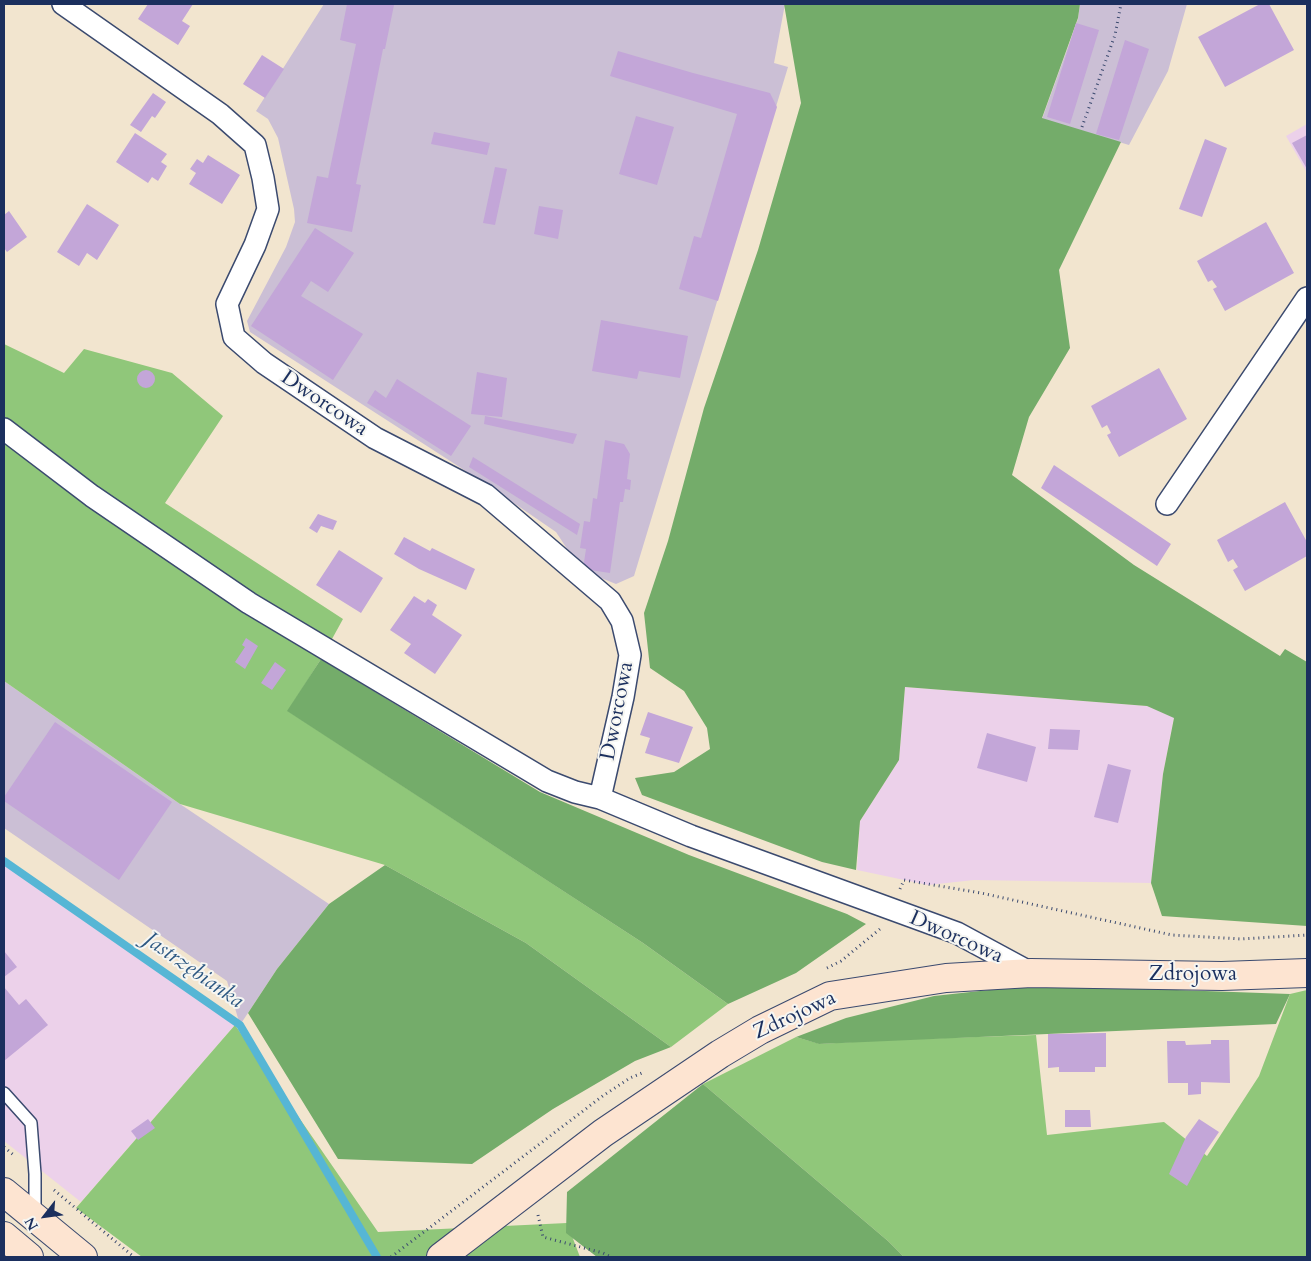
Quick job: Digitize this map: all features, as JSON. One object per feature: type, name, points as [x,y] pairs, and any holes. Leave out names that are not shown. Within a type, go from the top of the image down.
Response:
[{"type":"main road","name":"Zdrojowa","points":[[444,1255],[603,1133],[720,1054],[760,1030],[830,996],[946,978],[1031,973],[1222,976],[1307,973]]},
{"type":"main road","points":[[4,1192],[82,1257]]},
{"type":"main road","points":[[4,1236],[29,1257]]},
{"type":"street","name":"Dworcowa","points":[[63,4],[220,114],[255,145],[268,209],[255,245],[227,304],[234,337],[264,363],[375,438],[486,495],[610,601],[622,621],[630,655],[623,697],[600,798]]},
{"type":"street","points":[[1168,504],[1307,298]]},
{"type":"street","name":"Dworcowa","points":[[4,429],[92,496],[248,603],[547,781],[575,792],[600,798],[690,836],[957,933],[1031,973]]},
{"type":"lane","points":[[4,1093],[30,1123],[35,1174],[35,1218]]},
{"type":"path","points":[[1082,127],[1115,34],[1121,4]]},
{"type":"path","points":[[904,880],[981,893],[1172,935],[1241,939],[1307,935]]},
{"type":"path","points":[[4,1147],[16,1156]]},
{"type":"path","points":[[48,1185],[134,1257]]},
{"type":"path","points":[[532,1188],[542,1237],[603,1253],[611,1257]]},
{"type":"path","points":[[391,1257],[430,1228]]},
{"type":"shaded area","points":[[324,4],[785,4],[774,63],[788,67],[634,576],[616,584],[581,570],[556,532],[489,486],[250,332],[247,321],[286,247],[295,222],[294,209],[278,138],[268,119],[256,111]]},
{"type":"shaded area","points":[[1080,4],[1187,4],[1168,71],[1129,145],[1042,119],[1078,19]]},
{"type":"shaded area","points":[[1307,124],[1307,173],[1286,136]]},
{"type":"shaded area","points":[[4,681],[180,804],[329,904],[277,969],[240,1025],[227,981],[4,828]]},
{"type":"shaded area","points":[[905,687],[1147,706],[1174,717],[1163,774],[1151,883],[974,880],[928,885],[857,870],[860,821],[899,760]]},
{"type":"shaded area","points":[[4,865],[240,1025],[235,1025],[81,1202],[4,1141]]},
{"type":"green space","points":[[784,4],[1080,4],[1078,18],[1042,118],[1121,142],[1059,270],[1070,348],[1029,417],[1012,475],[1134,565],[1280,656],[1285,649],[1307,662],[1307,926],[1162,916],[1151,883],[1163,774],[1174,718],[1147,706],[905,687],[899,760],[860,821],[856,870],[822,862],[642,795],[635,778],[674,772],[710,749],[707,728],[684,691],[650,668],[644,613],[668,541],[704,408],[758,250],[801,103]]},
{"type":"green space","points":[[4,344],[64,373],[84,349],[172,373],[223,416],[165,503],[343,619],[321,659],[288,711],[643,943],[728,1004],[671,1047],[526,943],[385,865],[180,804],[4,681]]},
{"type":"green space","points":[[321,659],[540,792],[689,855],[847,914],[866,924],[796,973],[728,1004],[643,943],[287,711]]},
{"type":"green space","points":[[385,865],[526,943],[671,1047],[635,1061],[553,1109],[472,1164],[338,1159],[248,1013],[277,969],[329,904]]},
{"type":"green space","points":[[1035,985],[1290,994],[1276,1024],[819,1044],[796,1037],[846,1018],[934,996]]},
{"type":"green space","points":[[1307,990],[1307,1257],[904,1257],[888,1241],[703,1084],[796,1037],[820,1044],[1036,1035],[1047,1135],[1164,1122],[1207,1156],[1259,1076],[1290,994]]},
{"type":"green space","points":[[235,1025],[378,1232],[567,1223],[580,1257],[142,1257],[76,1208]]},
{"type":"green space","points":[[703,1084],[888,1241],[904,1257],[597,1257],[566,1233],[567,1192]]},
{"type":"building","points":[[148,4],[193,4],[182,21],[190,26],[178,45],[138,19]]},
{"type":"building","points":[[347,4],[394,5],[385,49],[383,49],[356,184],[361,185],[352,232],[307,223],[317,176],[328,178],[356,44],[340,40]]},
{"type":"building","points":[[1260,4],[1269,4],[1294,50],[1225,87],[1198,37]]},
{"type":"building","points":[[1076,23],[1099,30],[1070,124],[1047,117]]},
{"type":"building","points":[[1125,40],[1149,49],[1119,140],[1096,134]]},
{"type":"building","points":[[618,51],[770,93],[777,107],[718,301],[679,289],[694,236],[701,238],[737,114],[610,76]]},
{"type":"building","points":[[262,55],[284,69],[265,98],[243,84]]},
{"type":"building","points":[[153,93],[166,102],[155,118],[152,116],[141,132],[130,125]]},
{"type":"building","points":[[636,116],[674,127],[657,185],[619,174]]},
{"type":"building","points":[[434,132],[490,143],[487,155],[431,144]]},
{"type":"building","points":[[135,133],[167,154],[161,162],[167,166],[158,181],[152,177],[148,183],[116,162]]},
{"type":"building","points":[[1307,135],[1307,169],[1292,143]]},
{"type":"building","points":[[1205,139],[1227,148],[1202,217],[1179,209]]},
{"type":"building","points":[[208,155],[240,175],[222,204],[189,184],[196,173],[190,169],[197,159],[203,163]]},
{"type":"building","points":[[495,167],[507,169],[495,225],[483,223]]},
{"type":"building","points":[[87,204],[119,225],[97,260],[87,253],[79,266],[57,252]]},
{"type":"building","points":[[539,206],[563,210],[558,239],[534,234]]},
{"type":"building","points":[[9,211],[27,237],[7,252],[4,248],[4,215]]},
{"type":"building","points":[[1266,222],[1294,273],[1225,311],[1213,289],[1217,287],[1212,280],[1208,282],[1197,261]]},
{"type":"building","points":[[315,228],[354,253],[328,292],[311,281],[301,296],[363,334],[333,380],[251,326]]},
{"type":"building","points":[[601,320],[688,336],[680,378],[639,371],[637,379],[592,371]]},
{"type":"building","points":[[1159,368],[1187,419],[1119,457],[1107,435],[1111,433],[1107,425],[1102,428],[1091,406]]},
{"type":"building","points":[[142,370],[150,370],[155,375],[153,386],[142,388],[137,383],[137,375]]},
{"type":"building","points":[[477,372],[507,378],[502,417],[471,414]]},
{"type":"building","points":[[397,379],[471,426],[451,456],[367,403],[375,390],[386,398]]},
{"type":"building","points":[[485,416],[577,434],[573,444],[484,424]]},
{"type":"building","points":[[605,440],[624,444],[630,454],[627,479],[631,480],[630,490],[625,489],[623,502],[620,502],[610,573],[583,569],[586,549],[580,548],[584,521],[590,522],[593,498],[597,499]]},
{"type":"building","points":[[473,457],[580,524],[577,535],[469,467]]},
{"type":"building","points":[[1054,465],[1171,544],[1157,566],[1041,488]]},
{"type":"building","points":[[1285,502],[1307,542],[1307,556],[1245,591],[1233,570],[1238,567],[1233,559],[1228,562],[1217,540]]},
{"type":"building","points":[[318,514],[337,521],[333,530],[321,526],[317,533],[309,528]]},
{"type":"building","points":[[404,537],[430,551],[432,548],[475,569],[466,590],[419,569],[394,554]]},
{"type":"building","points":[[339,550],[383,578],[361,613],[316,585]]},
{"type":"building","points":[[414,596],[425,603],[428,599],[437,605],[432,615],[462,635],[435,674],[404,653],[411,644],[390,630]]},
{"type":"building","points":[[246,638],[258,646],[245,669],[235,662],[245,647],[242,645]]},
{"type":"building","points":[[275,662],[286,670],[272,690],[261,683]]},
{"type":"building","points":[[648,712],[693,727],[679,763],[645,753],[650,738],[640,735]]},
{"type":"building","points":[[55,722],[172,802],[119,880],[4,801],[4,797]]},
{"type":"building","points":[[1050,729],[1080,730],[1078,750],[1048,749]]},
{"type":"building","points":[[987,733],[1036,747],[1027,782],[977,768]]},
{"type":"building","points":[[1108,764],[1131,770],[1118,823],[1094,817]]},
{"type":"building","points":[[4,951],[17,967],[4,977]]},
{"type":"building","points":[[4,987],[19,1005],[26,999],[48,1025],[4,1061]]},
{"type":"building","points":[[1106,1033],[1106,1067],[1095,1067],[1095,1072],[1059,1072],[1059,1067],[1048,1068],[1048,1034]]},
{"type":"building","points":[[1211,1040],[1229,1040],[1230,1083],[1201,1082],[1201,1094],[1188,1095],[1188,1083],[1168,1083],[1167,1041],[1185,1041],[1186,1045],[1211,1044]]},
{"type":"building","points":[[1065,1110],[1090,1110],[1091,1127],[1065,1127]]},
{"type":"building","points":[[148,1119],[155,1128],[138,1140],[131,1131]]},
{"type":"building","points":[[1199,1119],[1219,1132],[1187,1186],[1169,1174],[1186,1137]]},
{"type":"waterway","name":"Jastrzębianka","points":[[4,861],[240,1025],[377,1257]]}]
